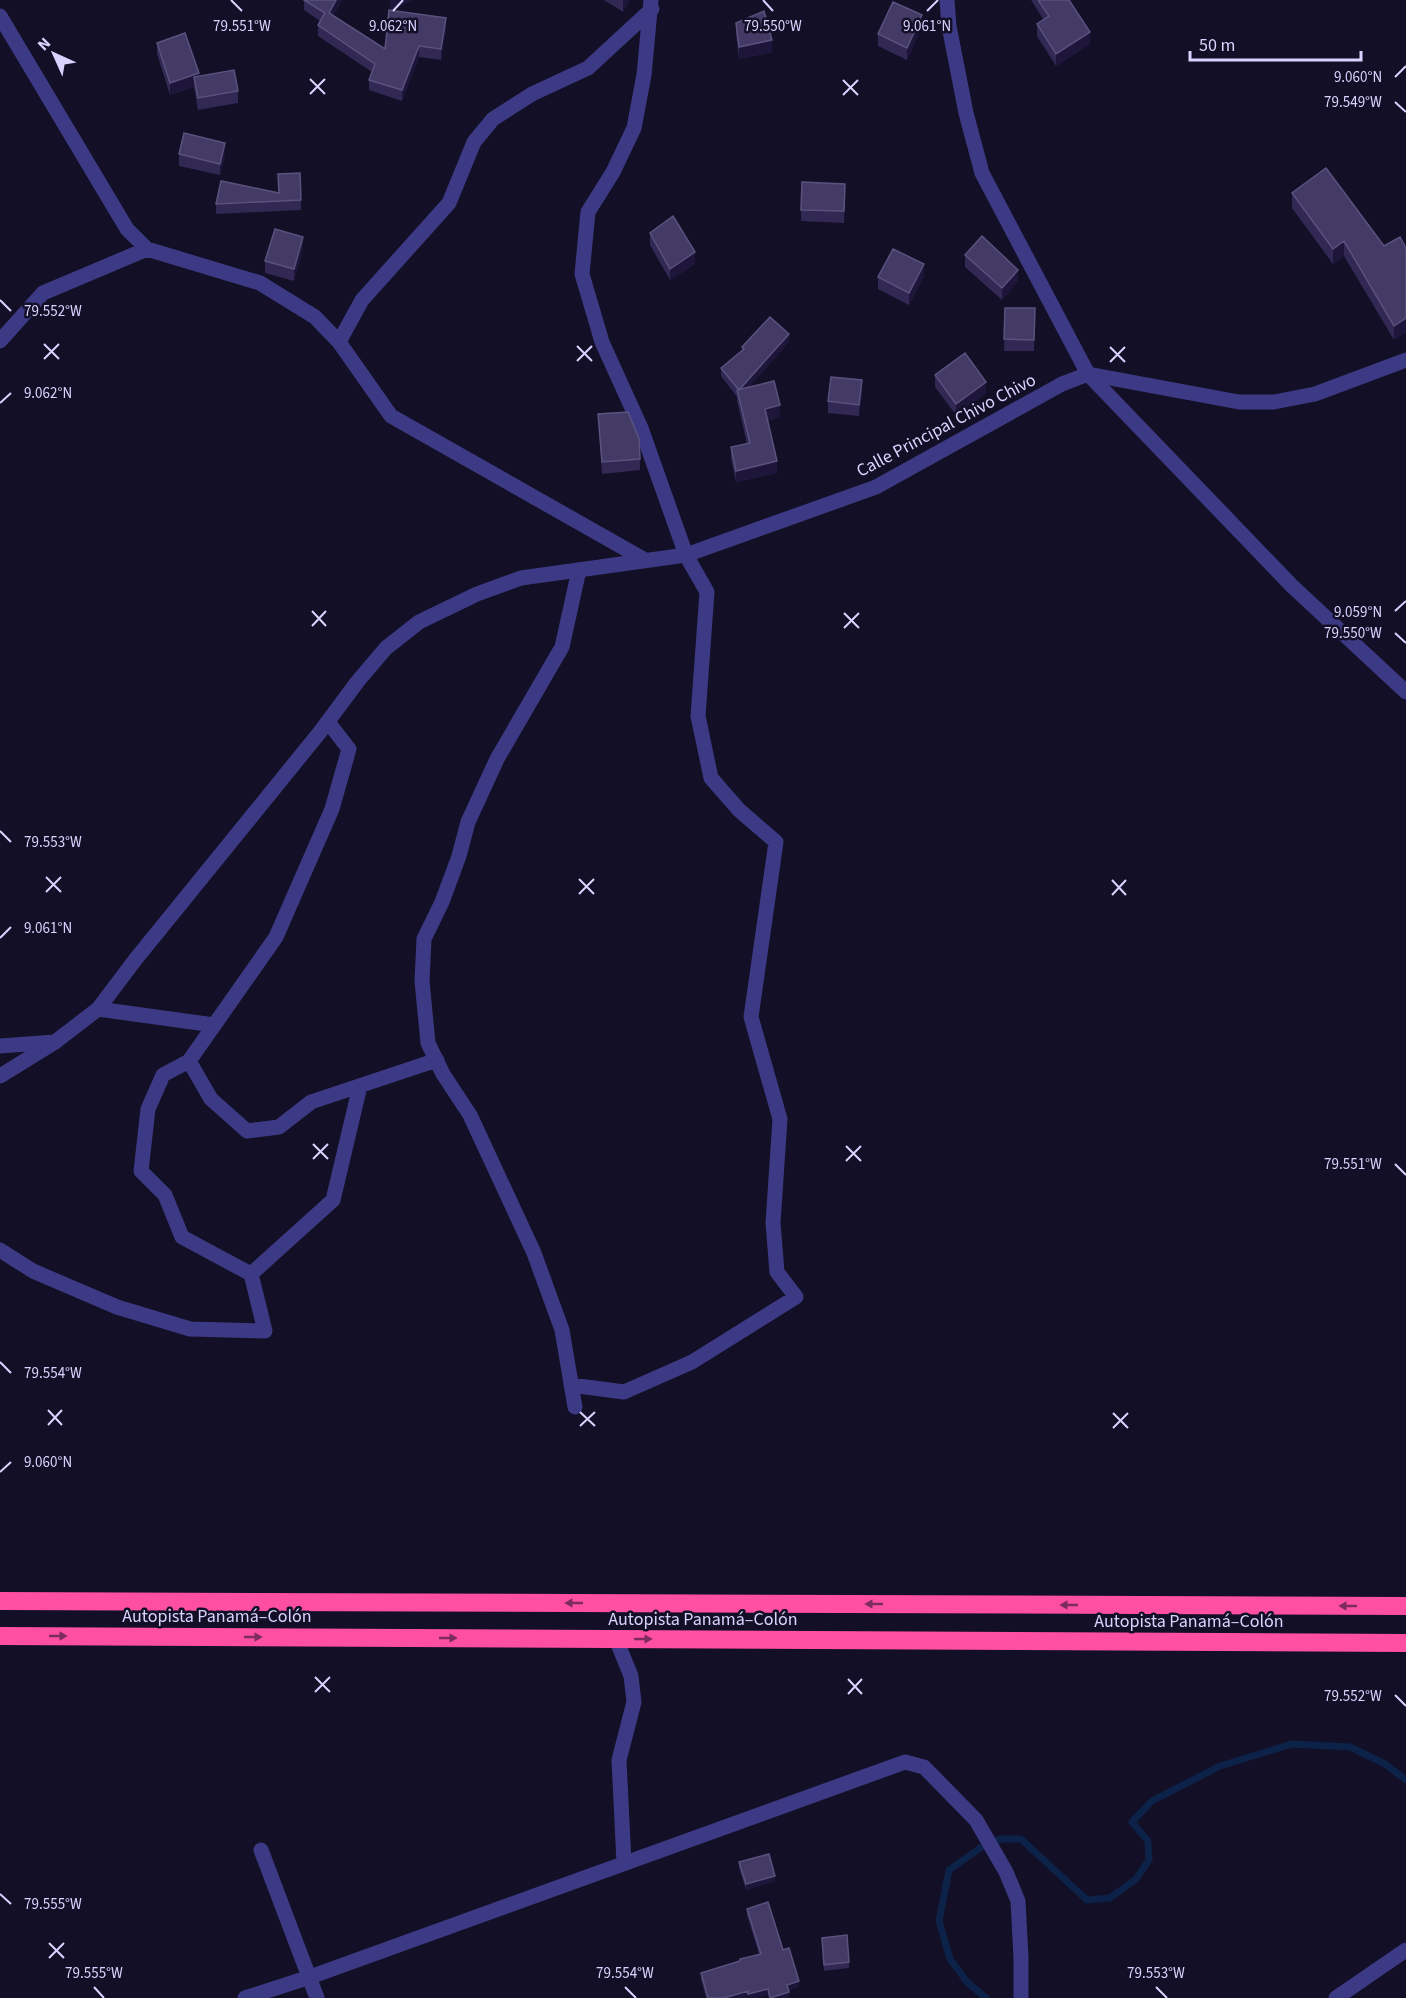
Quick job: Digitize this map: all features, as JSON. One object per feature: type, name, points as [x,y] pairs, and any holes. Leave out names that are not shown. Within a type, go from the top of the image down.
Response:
[{"type":"highway","name":"Autopista Panamá–Colón","points":[[0,1601],[1406,1606]]},
{"type":"highway","name":"Autopista Panamá–Colón","points":[[0,1636],[1406,1643]]},
{"type":"street","points":[[947,0],[949,26],[966,113],[982,172],[1088,374],[1292,586],[1406,692]]},
{"type":"street","points":[[339,342],[362,300],[449,203],[474,142],[493,119],[532,94],[588,68],[651,4]]},
{"type":"street","points":[[571,1385],[624,1392],[692,1362],[795,1297],[777,1272],[773,1223],[780,1119],[751,1017],[776,843],[739,810],[711,778],[698,716],[707,592],[686,555],[641,428],[602,342],[582,274],[588,212],[613,172],[634,128],[644,75],[651,4]]},
{"type":"street","points":[[0,16],[127,229],[147,249],[260,283],[315,317],[339,342],[391,416],[645,560]]},
{"type":"street","points":[[0,340],[43,292],[147,249]]},
{"type":"street","points":[[1088,374],[1239,402],[1274,402],[1315,394],[1406,360]]},
{"type":"street","name":"Calle Principal Chivo Chivo","points":[[0,1076],[56,1042],[98,1009],[328,722],[358,681],[386,648],[419,622],[477,594],[521,578],[686,555],[876,487],[1062,384],[1088,374]]},
{"type":"street","points":[[575,1407],[562,1330],[534,1253],[470,1115],[443,1074],[428,1043],[422,981],[424,939],[442,903],[459,856],[468,822],[496,759],[561,647],[579,570]]},
{"type":"street","points":[[0,1250],[33,1271],[117,1307],[190,1329],[266,1331],[251,1274],[182,1237],[165,1195],[141,1171],[148,1109],[163,1075],[189,1061],[276,937],[332,809],[350,749],[328,722]]},
{"type":"street","points":[[98,1009],[214,1025]]},
{"type":"street","points":[[0,1046],[56,1042]]},
{"type":"street","points":[[189,1061],[211,1099],[247,1131],[279,1127],[311,1102],[437,1060]]},
{"type":"street","points":[[251,1274],[333,1200],[360,1086]]},
{"type":"street","points":[[616,1639],[631,1676],[634,1701],[619,1760],[624,1863]]},
{"type":"street","points":[[245,1998],[310,1977],[905,1762],[924,1767],[976,1820],[1006,1872],[1018,1901],[1021,1998]]},
{"type":"street","points":[[261,1850],[317,1998]]},
{"type":"street","points":[[1336,1998],[1406,1950]]},
{"type":"building","points":[[304,0],[336,0],[329,13],[385,49],[389,10],[446,18],[441,49],[419,46],[402,90],[369,80],[375,64],[318,25],[325,13]]},
{"type":"building","points":[[1038,0],[1069,0],[1090,32],[1056,54],[1037,24],[1049,16]]},
{"type":"building","points":[[893,2],[922,15],[907,48],[878,34]]},
{"type":"building","points":[[764,11],[772,40],[739,47],[736,23]]},
{"type":"building","points":[[185,33],[199,73],[170,83],[157,43]]},
{"type":"building","points":[[234,70],[238,91],[198,98],[194,77]]},
{"type":"building","points":[[184,133],[225,143],[220,164],[179,154]]},
{"type":"building","points":[[1326,168],[1384,246],[1400,237],[1406,248],[1406,318],[1394,326],[1344,241],[1333,249],[1292,193]]},
{"type":"building","points":[[300,173],[301,200],[216,204],[221,181],[279,193],[278,174]]},
{"type":"building","points":[[802,182],[845,184],[844,211],[801,210]]},
{"type":"building","points":[[673,216],[695,252],[670,269],[650,233]]},
{"type":"building","points":[[275,229],[303,237],[294,269],[265,261]]},
{"type":"building","points":[[982,236],[1018,270],[1002,288],[965,255]]},
{"type":"building","points":[[893,249],[924,264],[909,293],[878,277]]},
{"type":"building","points":[[1005,308],[1035,308],[1034,340],[1004,339]]},
{"type":"building","points":[[770,317],[789,334],[739,390],[721,368],[744,349],[742,347]]},
{"type":"building","points":[[965,353],[986,382],[956,404],[935,375]]},
{"type":"building","points":[[831,377],[862,380],[859,405],[828,401]]},
{"type":"building","points":[[774,381],[780,405],[765,409],[777,461],[736,471],[731,447],[750,443],[737,390]]},
{"type":"building","points":[[628,412],[639,439],[640,459],[602,462],[598,414]]},
{"type":"building","points":[[769,1854],[775,1876],[746,1884],[739,1862]]},
{"type":"building","points":[[768,1902],[783,1950],[789,1948],[799,1981],[787,1985],[789,1992],[770,1998],[768,1989],[748,1994],[748,1991],[724,1998],[708,1998],[701,1973],[761,1954],[747,1909]]},
{"type":"building","points":[[847,1935],[849,1962],[824,1965],[822,1938]]},
{"type":"waterway","points":[[986,1998],[967,1982],[950,1959],[939,1921],[949,1870],[989,1842],[1001,1839],[1021,1839],[1087,1900],[1110,1898],[1136,1879],[1149,1860],[1148,1841],[1132,1822],[1152,1801],[1220,1766],[1292,1744],[1350,1747],[1385,1764],[1406,1780]]}]
